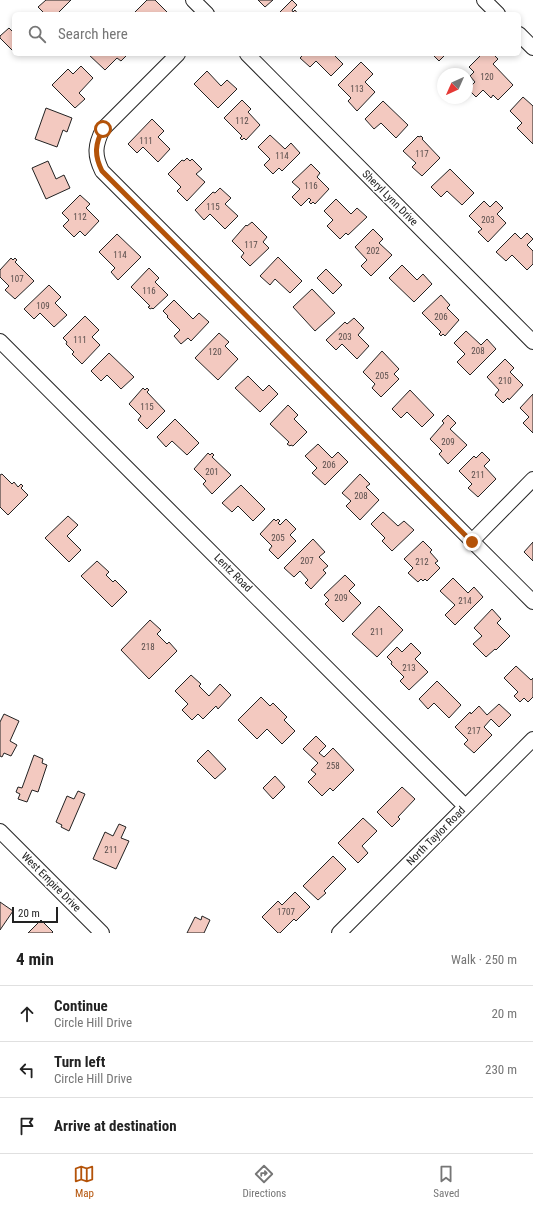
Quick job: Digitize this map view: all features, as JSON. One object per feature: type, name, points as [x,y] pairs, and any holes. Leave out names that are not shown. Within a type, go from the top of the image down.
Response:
[{"type":"street","points":[[193,0],[205,12]]},
{"type":"street","points":[[484,0],[496,12]]},
{"type":"street","points":[[521,36],[533,48]]},
{"type":"street","points":[[176,56],[103,129],[97,140],[96,150],[97,161],[102,171],[533,602]]},
{"type":"street","name":"Sheryl Lynn Drive","points":[[249,56],[533,342]]},
{"type":"street","name":"Lentz Road","points":[[0,341],[465,806]]},
{"type":"street","points":[[472,542],[533,479]]},
{"type":"street","name":"North Taylor Road","points":[[338,933],[533,739]]},
{"type":"street","name":"West Empire Drive","points":[[0,831],[102,933]]},
{"type":"building","points":[[46,0],[71,0],[59,12],[43,12],[38,7]]},
{"type":"building","points":[[147,0],[155,0],[167,12],[135,12]]},
{"type":"building","points":[[258,0],[273,0],[265,7]]},
{"type":"building","points":[[292,0],[297,5],[292,10],[293,12],[280,12]]},
{"type":"building","points":[[9,28],[12,31],[12,50],[0,38],[0,36]]},
{"type":"building","points":[[90,56],[126,56],[121,61],[117,58],[105,70]]},
{"type":"building","points":[[302,56],[335,56],[343,64],[331,76],[316,61],[310,67],[300,58]]},
{"type":"building","points":[[434,56],[444,56],[439,61]]},
{"type":"building","points":[[480,56],[495,56],[498,59],[493,64],[513,85],[498,100],[493,95],[491,98],[483,90],[476,97],[473,94],[473,84],[475,82],[473,80],[474,72],[473,68],[469,67]]},
{"type":"building","points":[[361,62],[373,74],[365,82],[375,92],[357,111],[348,101],[351,98],[338,85]]},
{"type":"building","points":[[81,66],[93,78],[79,93],[85,99],[75,108],[52,85],[68,69],[73,74]]},
{"type":"building","points":[[207,71],[221,86],[227,80],[237,89],[218,108],[194,84]]},
{"type":"building","points":[[523,97],[533,106],[533,144],[517,128],[522,123],[510,111]]},
{"type":"building","points":[[242,100],[251,109],[248,112],[260,125],[246,140],[244,138],[242,140],[240,138],[242,136],[224,118]]},
{"type":"building","points":[[383,101],[408,125],[396,138],[381,123],[374,129],[365,119]]},
{"type":"building","points":[[46,108],[72,118],[67,132],[63,130],[57,147],[35,139]]},
{"type":"building","points":[[152,119],[164,131],[158,137],[170,149],[158,162],[143,147],[137,153],[128,144]]},
{"type":"building","points":[[270,135],[285,149],[291,143],[300,153],[282,171],[279,168],[273,174],[264,165],[270,159],[258,147]]},
{"type":"building","points":[[418,136],[423,138],[422,139],[440,158],[422,176],[412,167],[416,163],[403,151]]},
{"type":"building","points":[[187,158],[190,161],[192,159],[202,169],[196,174],[205,182],[187,201],[177,191],[181,187],[168,174],[182,160],[184,161]]},
{"type":"building","points":[[48,161],[56,179],[64,175],[70,188],[46,199],[32,168]]},
{"type":"building","points":[[311,164],[320,173],[317,177],[329,189],[315,204],[313,202],[311,204],[309,202],[311,200],[309,198],[301,206],[292,197],[300,189],[292,182]]},
{"type":"building","points":[[450,169],[474,193],[462,205],[447,191],[441,197],[431,187]]},
{"type":"building","points":[[220,188],[231,198],[225,204],[238,216],[225,229],[210,214],[204,220],[195,210],[213,192],[215,193]]},
{"type":"building","points":[[80,195],[90,204],[86,208],[99,221],[85,236],[80,231],[74,237],[63,226],[69,220],[62,213]]},
{"type":"building","points":[[336,199],[351,214],[357,208],[367,217],[348,235],[346,233],[340,239],[327,226],[333,220],[324,211]]},
{"type":"building","points":[[484,201],[490,207],[496,201],[503,208],[497,214],[506,223],[488,242],[478,232],[482,229],[469,216]]},
{"type":"building","points":[[252,222],[267,237],[263,242],[269,248],[250,266],[241,257],[244,253],[232,241],[246,225],[247,226]]},
{"type":"building","points":[[373,229],[383,239],[379,243],[392,255],[371,276],[361,266],[367,260],[355,247]]},
{"type":"building","points":[[515,233],[521,239],[527,233],[533,239],[527,245],[533,251],[533,264],[527,270],[512,255],[506,261],[496,252]]},
{"type":"building","points":[[117,234],[141,257],[118,280],[111,272],[115,268],[99,252]]},
{"type":"building","points":[[278,257],[302,281],[290,293],[275,279],[270,285],[260,276]]},
{"type":"building","points":[[11,258],[13,260],[15,258],[17,260],[15,262],[34,281],[15,299],[5,290],[9,286],[0,277],[0,270]]},
{"type":"building","points":[[402,265],[417,280],[423,274],[432,284],[414,302],[389,278]]},
{"type":"building","points":[[149,268],[159,278],[155,282],[168,295],[153,309],[148,307],[150,306],[131,287]]},
{"type":"building","points":[[326,269],[342,285],[333,294],[317,278]]},
{"type":"building","points":[[49,285],[61,297],[55,303],[67,315],[54,327],[40,313],[34,319],[24,309]]},
{"type":"building","points":[[312,289],[335,313],[315,331],[293,307]]},
{"type":"building","points":[[441,295],[450,305],[447,308],[459,320],[445,336],[443,334],[441,336],[439,334],[441,332],[422,313]]},
{"type":"building","points":[[174,300],[193,319],[199,313],[209,322],[191,341],[188,338],[181,344],[174,336],[180,330],[163,311]]},
{"type":"building","points":[[85,316],[99,330],[92,337],[100,345],[82,364],[72,354],[74,352],[66,344],[67,342],[63,338]]},
{"type":"building","points":[[354,318],[364,328],[358,335],[369,346],[357,359],[342,344],[336,350],[326,340],[345,322],[347,324]]},
{"type":"building","points":[[466,331],[481,345],[487,339],[496,349],[470,375],[457,362],[465,354],[454,343]]},
{"type":"building","points":[[219,333],[229,342],[225,346],[238,359],[218,380],[195,358]]},
{"type":"building","points":[[382,351],[399,369],[394,374],[399,379],[381,397],[372,388],[375,384],[363,372]]},
{"type":"building","points":[[109,353],[134,377],[121,389],[107,375],[101,381],[91,371]]},
{"type":"building","points":[[505,359],[514,368],[510,372],[523,385],[509,400],[508,398],[503,403],[495,395],[499,390],[487,377]]},
{"type":"building","points":[[248,376],[263,391],[269,385],[278,394],[260,412],[235,388]]},
{"type":"building","points":[[143,388],[145,390],[147,388],[149,390],[147,392],[165,411],[147,429],[138,420],[141,416],[129,404]]},
{"type":"building","points":[[410,390],[434,415],[422,427],[407,412],[401,418],[392,409]]},
{"type":"building","points":[[533,394],[533,433],[523,423],[529,417],[520,408]]},
{"type":"building","points":[[288,405],[298,415],[294,419],[307,432],[293,446],[287,444],[289,442],[270,424]]},
{"type":"building","points":[[448,415],[456,423],[450,429],[467,445],[448,464],[439,454],[442,451],[430,439],[444,423],[442,421]]},
{"type":"building","points":[[175,419],[199,443],[187,455],[172,441],[166,447],[157,437]]},
{"type":"building","points":[[318,444],[332,458],[338,452],[348,462],[325,485],[312,473],[317,468],[305,456]]},
{"type":"building","points":[[482,452],[490,460],[484,466],[496,479],[478,497],[468,488],[472,484],[459,471],[474,456],[476,458]]},
{"type":"building","points":[[208,453],[210,455],[212,453],[214,455],[212,457],[231,475],[212,494],[203,484],[206,481],[194,469]]},
{"type":"building","points":[[2,474],[12,484],[14,482],[18,487],[21,484],[23,486],[21,488],[28,495],[8,515],[0,507],[0,475]]},
{"type":"building","points":[[360,474],[370,484],[366,487],[379,500],[360,520],[346,506],[351,501],[342,493]]},
{"type":"building","points":[[241,485],[265,509],[253,521],[238,506],[232,512],[222,503]]},
{"type":"building","points":[[383,512],[398,526],[404,521],[414,530],[392,551],[382,541],[385,538],[371,524]]},
{"type":"building","points":[[68,516],[78,525],[67,536],[81,550],[69,562],[45,538]]},
{"type":"building","points":[[274,519],[276,521],[278,519],[280,521],[278,523],[280,525],[286,519],[296,529],[290,535],[296,541],[278,559],[269,550],[272,546],[260,534]]},
{"type":"building","points":[[313,539],[325,552],[319,557],[328,566],[323,570],[326,573],[311,589],[305,583],[308,580],[300,571],[294,577],[284,568]]},
{"type":"building","points":[[423,541],[432,550],[430,552],[438,561],[435,563],[440,568],[427,581],[425,579],[423,581],[421,579],[418,582],[408,573],[413,568],[404,559]]},
{"type":"building","points":[[533,542],[533,561],[524,552]]},
{"type":"building","points":[[97,561],[109,572],[106,575],[113,582],[115,580],[127,592],[112,607],[81,576]]},
{"type":"building","points":[[345,575],[355,585],[349,591],[361,603],[343,622],[325,604],[329,600],[324,595]]},
{"type":"building","points":[[453,578],[468,593],[474,587],[483,597],[455,625],[445,615],[455,605],[440,591]]},
{"type":"building","points":[[379,606],[403,630],[377,657],[352,634]]},
{"type":"building","points":[[492,609],[501,619],[497,623],[510,636],[496,650],[495,649],[486,657],[473,644],[482,636],[474,628]]},
{"type":"building","points":[[150,620],[161,630],[157,634],[167,644],[169,642],[177,651],[149,679],[121,650]]},
{"type":"building","points":[[411,643],[421,653],[415,659],[428,672],[409,690],[400,681],[404,677],[391,664],[392,662],[387,657],[397,647],[402,652]]},
{"type":"building","points":[[516,666],[531,680],[533,678],[533,697],[528,702],[524,698],[520,702],[514,696],[518,692],[504,678]]},
{"type":"building","points":[[191,675],[201,684],[199,686],[209,696],[220,684],[231,695],[218,709],[216,706],[203,719],[198,714],[192,720],[182,710],[188,704],[175,691]]},
{"type":"building","points":[[437,681],[461,705],[449,718],[434,703],[428,709],[419,699]]},
{"type":"building","points":[[261,697],[270,706],[273,703],[287,717],[284,720],[295,731],[282,744],[267,729],[257,739],[238,720]]},
{"type":"building","points":[[499,704],[511,715],[499,727],[491,719],[484,727],[492,735],[474,753],[464,744],[468,740],[455,727],[470,712],[471,714],[479,706],[487,715]]},
{"type":"building","points":[[4,714],[19,721],[10,741],[17,745],[11,756],[4,753],[2,757],[0,756],[0,722]]},
{"type":"building","points":[[316,736],[326,746],[319,753],[324,757],[333,748],[354,770],[333,791],[330,788],[322,796],[308,782],[316,774],[311,770],[318,763],[303,749]]},
{"type":"building","points":[[208,750],[226,769],[215,779],[197,761]]},
{"type":"building","points":[[34,755],[43,759],[42,763],[47,765],[38,792],[32,790],[27,802],[18,799],[20,794],[16,792],[18,787],[22,788]]},
{"type":"building","points":[[275,776],[285,787],[273,799],[263,788]]},
{"type":"building","points":[[402,787],[415,799],[398,817],[400,819],[392,827],[377,812]]},
{"type":"building","points":[[78,791],[85,794],[69,831],[61,827],[62,825],[56,822],[67,796],[74,799]]},
{"type":"building","points":[[363,818],[377,831],[362,846],[368,853],[358,863],[338,843]]},
{"type":"building","points":[[119,824],[126,827],[121,838],[129,841],[116,869],[93,859],[105,832],[113,836]]},
{"type":"building","points":[[333,856],[346,869],[324,891],[326,893],[318,900],[303,886]]},
{"type":"building","points":[[295,892],[310,907],[296,921],[294,919],[280,933],[278,933],[262,917],[278,901],[282,905]]},
{"type":"building","points":[[0,902],[13,911],[0,930]]},
{"type":"building","points":[[202,916],[210,920],[204,933],[187,933],[195,917],[201,920]]},
{"type":"building","points":[[41,920],[53,932],[52,933],[28,933]]},
{"type":"route","points":[[103,129],[97,140],[96,150],[97,161],[102,171],[472,542]]}]
